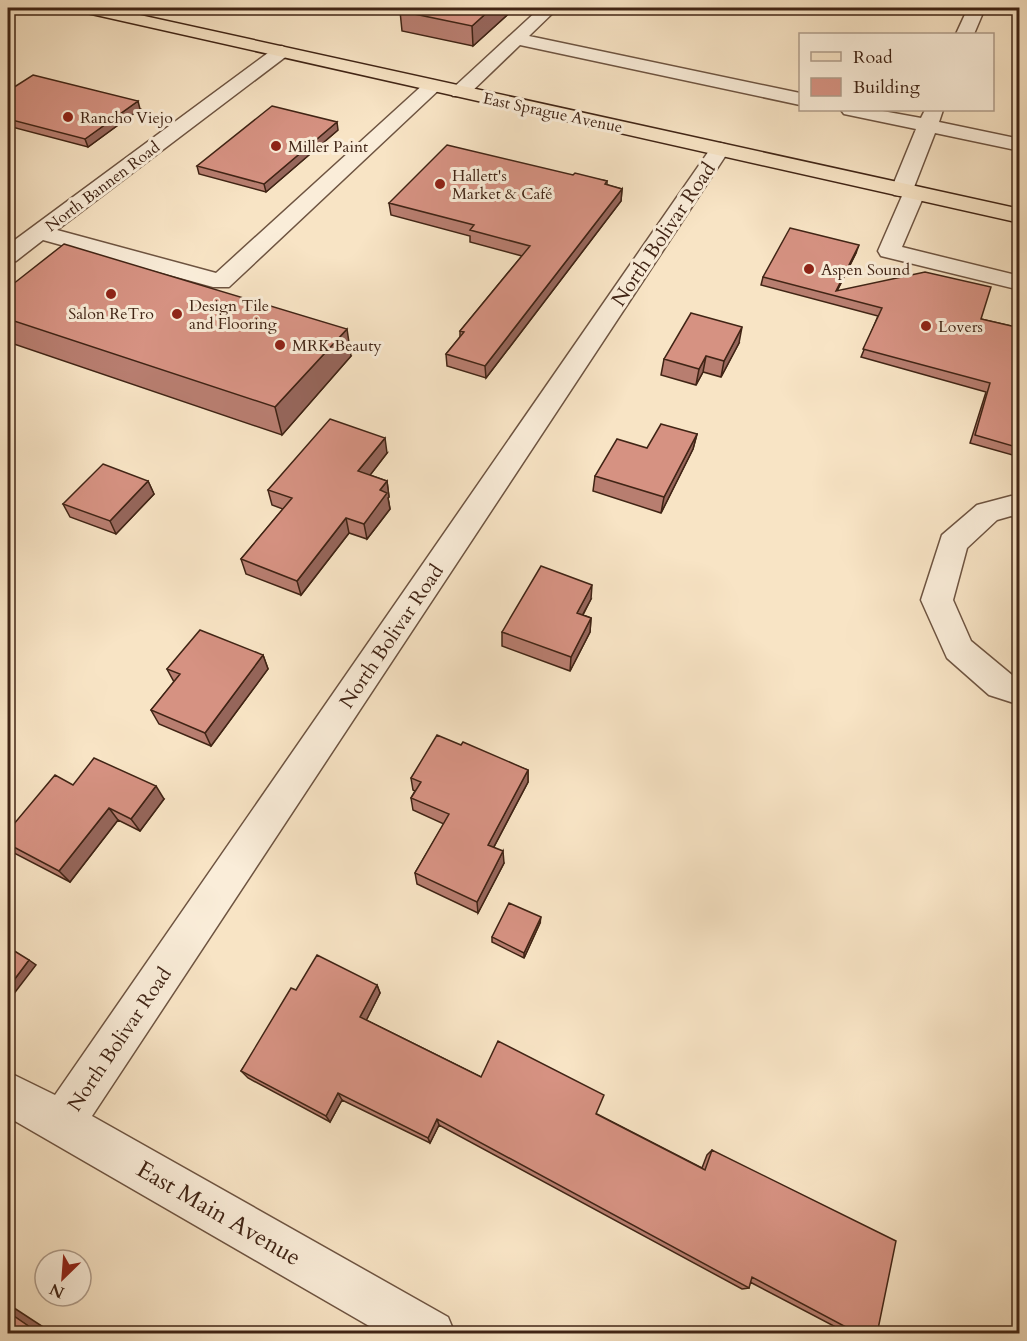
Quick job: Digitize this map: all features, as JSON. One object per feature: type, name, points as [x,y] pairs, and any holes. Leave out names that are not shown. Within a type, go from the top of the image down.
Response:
[{"type":"main road","name":"East Sprague Avenue","points":[[87,8],[111,10],[433,86],[1020,216]]},
{"type":"street","points":[[460,92],[549,8]]},
{"type":"street","points":[[965,33],[976,8]]},
{"type":"street","points":[[516,39],[799,99]]},
{"type":"street","name":"North Bannen Road","points":[[8,256],[282,51]]},
{"type":"street","points":[[39,232],[221,282],[433,86]]},
{"type":"street","points":[[860,111],[931,118],[1020,145]]},
{"type":"street","points":[[931,118],[889,251],[1020,283]]},
{"type":"street","name":"North Bolivar Road","points":[[61,1124],[720,148]]},
{"type":"street","points":[[1020,508],[1011,506],[987,512],[953,543],[937,600],[958,650],[1001,685],[1020,691]]},
{"type":"street","name":"East Main Avenue","points":[[8,1093],[431,1334]]},
{"type":"building","points":[[404,8],[492,8],[472,26],[400,11]]},
{"type":"building","name":"Rancho Viejo","points":[[33,75],[138,101],[85,139],[8,119],[8,91]]},
{"type":"building","name":"Miller Paint","points":[[272,106],[337,122],[264,184],[197,166]]},
{"type":"building","points":[[447,145],[607,181],[605,184],[622,189],[485,366],[446,354],[464,332],[460,331],[530,246],[470,230],[474,225],[389,203]]},
{"type":"building","points":[[790,228],[859,245],[836,291],[925,272],[991,287],[981,319],[1020,328],[1020,448],[975,435],[990,383],[863,349],[882,308],[763,277]]},
{"type":"building","points":[[64,244],[347,329],[275,407],[8,319],[8,288]]},
{"type":"building","points":[[691,313],[742,327],[724,361],[706,356],[699,369],[664,359]]},
{"type":"building","points":[[330,419],[385,438],[358,471],[387,481],[380,490],[387,493],[364,524],[346,518],[297,581],[241,559],[292,498],[268,490]]},
{"type":"building","points":[[661,424],[697,434],[664,497],[595,476],[617,439],[647,448]]},
{"type":"building","points":[[103,464],[148,481],[110,521],[63,504]]},
{"type":"building","points":[[541,566],[592,585],[577,613],[591,618],[571,657],[502,632]]},
{"type":"building","points":[[200,630],[263,655],[205,733],[151,710],[180,674],[167,669]]},
{"type":"building","points":[[437,735],[461,745],[463,742],[528,770],[488,845],[503,851],[477,902],[415,873],[449,814],[411,798],[421,782],[411,778]]},
{"type":"building","points":[[94,758],[156,786],[131,819],[109,808],[59,871],[8,844],[8,831],[55,775],[73,785]]},
{"type":"building","points":[[509,903],[541,917],[524,953],[492,937]]},
{"type":"building","points":[[8,947],[29,960],[8,988]]},
{"type":"building","points":[[317,955],[377,985],[360,1017],[481,1077],[498,1041],[604,1095],[596,1114],[705,1170],[712,1150],[896,1241],[877,1334],[859,1334],[752,1277],[749,1288],[437,1119],[428,1138],[338,1093],[326,1116],[241,1071],[291,988],[296,990]]},
{"type":"building","points":[[8,1312],[40,1334],[8,1334]]},
{"type":"place","name":"Rancho Viejo","points":[[68,117]]},
{"type":"place","name":"Miller Paint","points":[[276,146]]},
{"type":"place","name":"Hallett's Market & Café","points":[[440,184]]},
{"type":"place","name":"Aspen Sound","points":[[809,269]]},
{"type":"place","name":"Salon ReTro","points":[[111,294]]},
{"type":"place","name":"Design Tile and Flooring","points":[[177,314]]},
{"type":"place","name":"Lovers","points":[[926,326]]},
{"type":"place","name":"MRK Beauty","points":[[280,345]]}]
